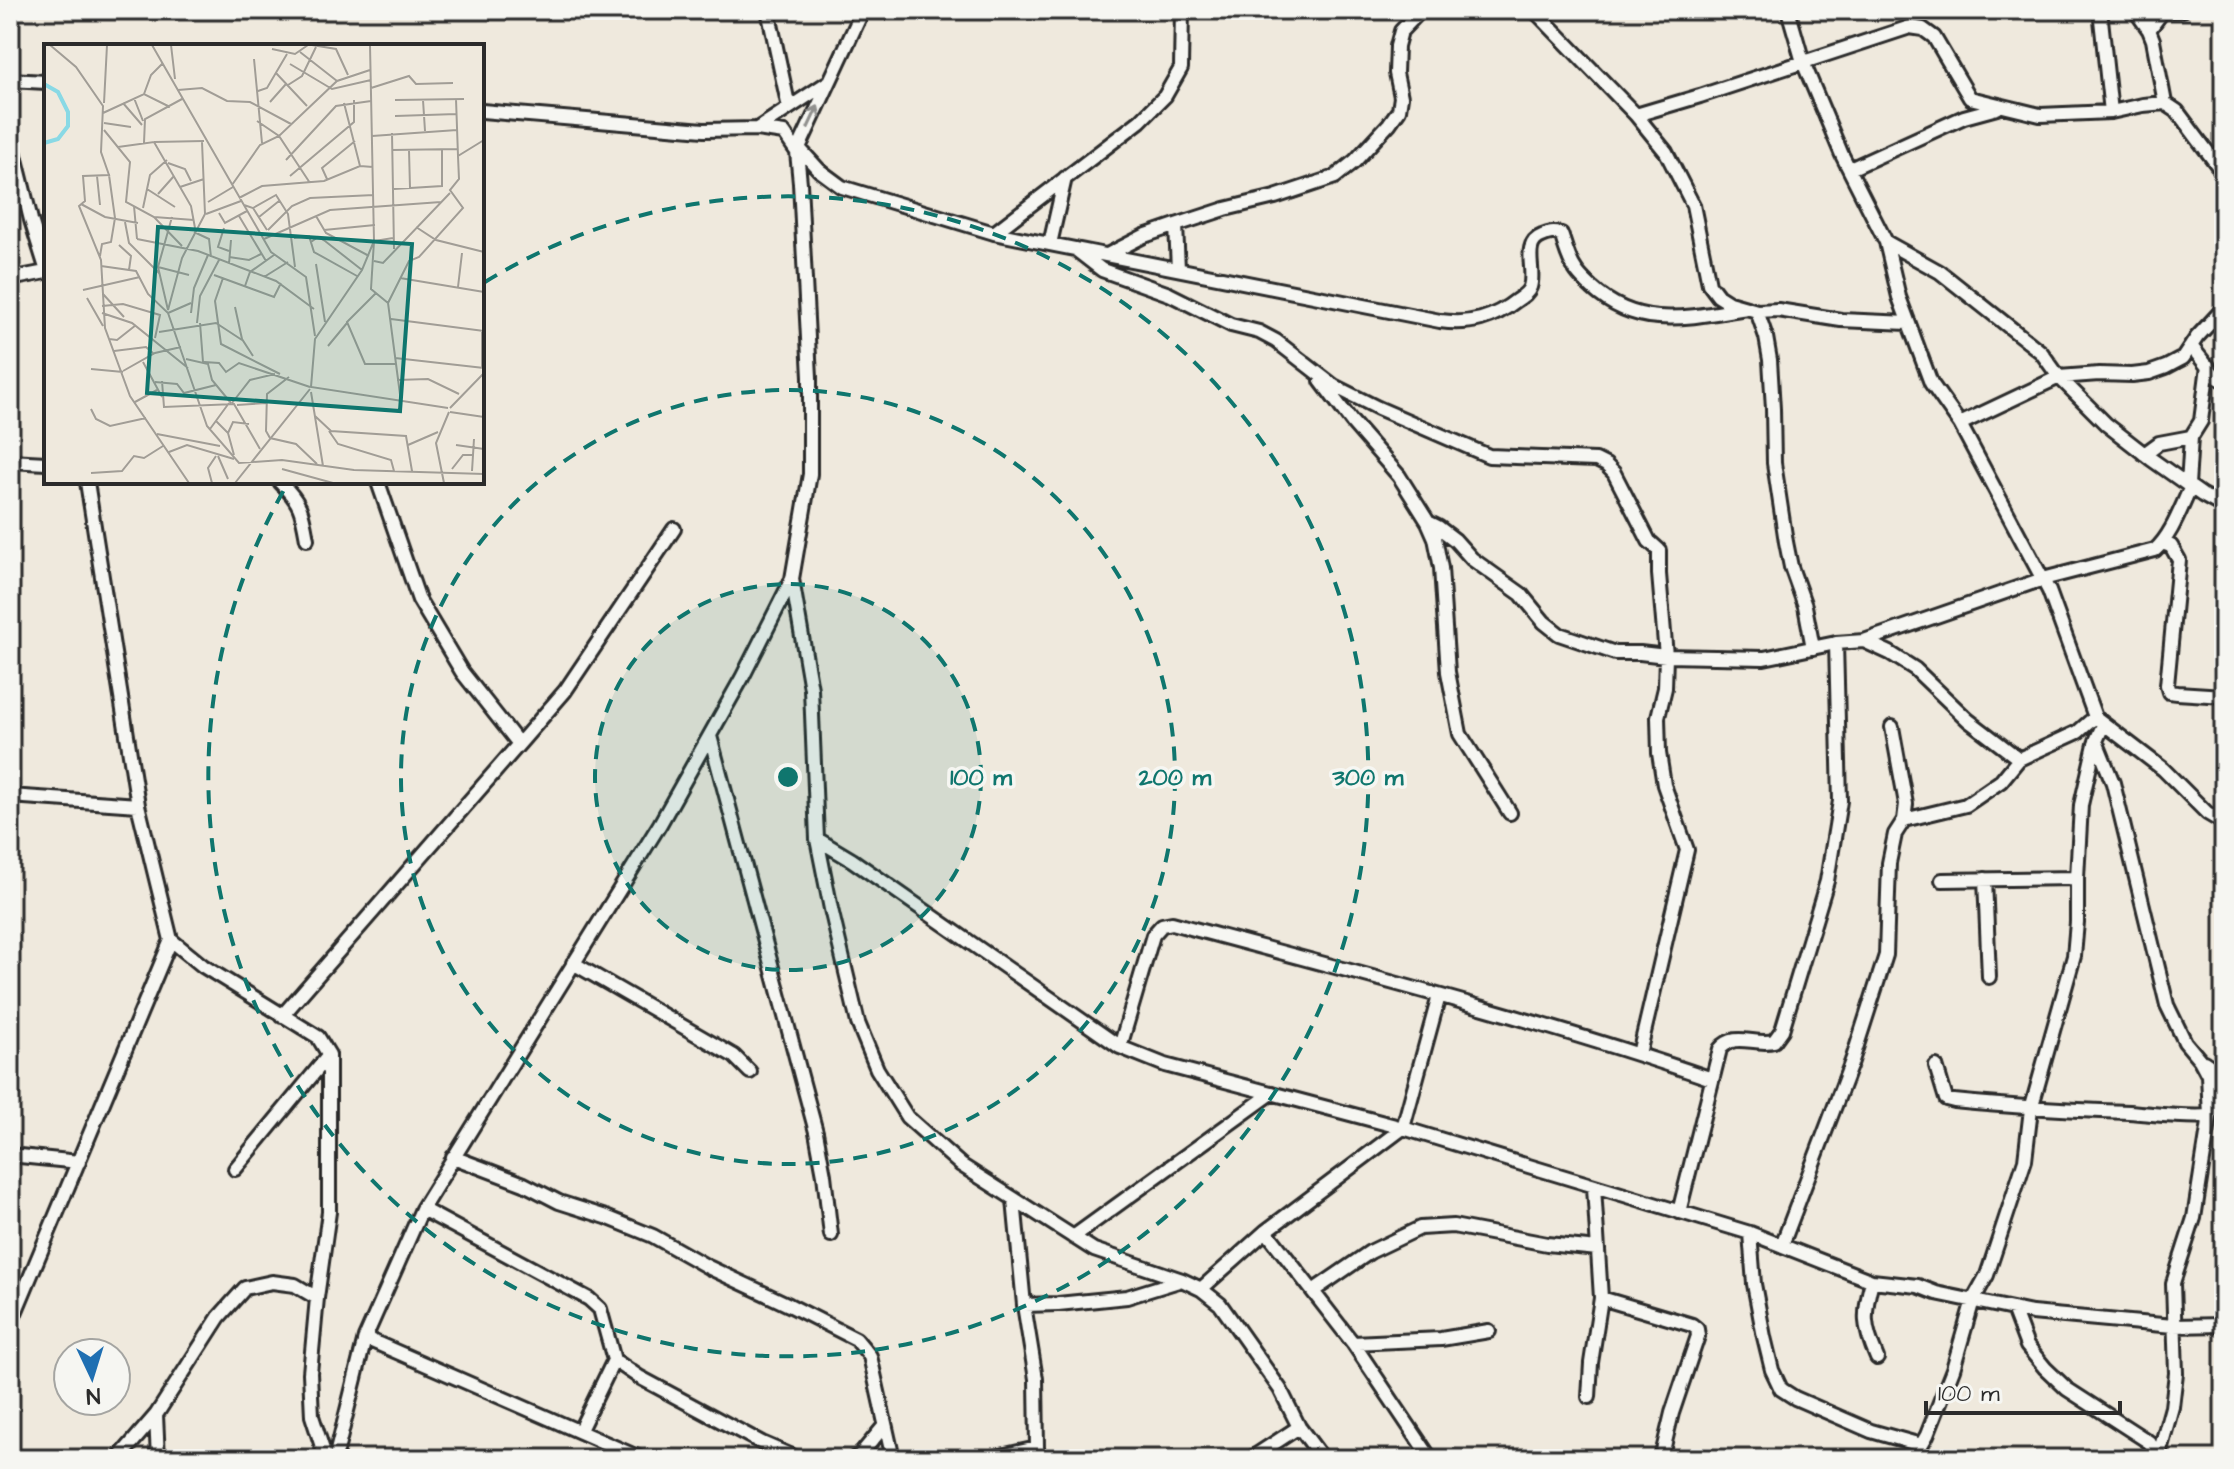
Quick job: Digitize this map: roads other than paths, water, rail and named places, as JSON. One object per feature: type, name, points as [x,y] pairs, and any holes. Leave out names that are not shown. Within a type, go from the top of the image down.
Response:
[{"type":"street","points":[[768,10],[789,108]]},
{"type":"street","points":[[335,1459],[365,1338],[422,1209],[660,824],[742,678],[792,579],[810,474],[810,377],[798,150],[863,10]]},
{"type":"street","points":[[994,233],[1140,121],[1165,96],[1181,68],[1182,10]]},
{"type":"street","points":[[1534,10],[1636,115],[1666,152],[1693,205],[1709,284],[1718,296],[1729,303],[1752,309],[1766,337],[1770,360],[1774,463],[1791,567],[1805,606],[1813,648]]},
{"type":"street","points":[[1788,10],[1803,62],[1842,155],[1886,242],[1899,297],[1931,383],[1960,424],[2043,579],[2099,721],[2081,805],[2074,956],[2031,1109],[2025,1160],[1987,1275],[1973,1300],[1953,1369],[1913,1459]]},
{"type":"street","points":[[2100,10],[2111,112]]},
{"type":"street","points":[[2135,10],[2153,40],[2165,103]]},
{"type":"street","points":[[2149,30],[2163,11],[2183,10]]},
{"type":"street","points":[[1107,255],[1144,236],[1176,225],[1335,177],[1355,161],[1399,110],[1401,97],[1396,73],[1397,46],[1401,31],[1419,11]]},
{"type":"street","points":[[1636,115],[1910,27],[1923,29],[1934,37],[1970,98],[2000,107],[2040,115],[2111,112],[2165,103],[2177,111],[2224,174]]},
{"type":"street","points":[[10,80],[44,82]]},
{"type":"street","points":[[757,129],[830,81]]},
{"type":"street","points":[[1850,169],[1964,117],[2000,107]]},
{"type":"street","points":[[484,111],[704,130],[757,129],[784,133],[819,170],[842,187],[994,233],[1440,321],[1469,323],[1504,311],[1529,291],[1531,245],[1534,240],[1553,232],[1561,234],[1574,269],[1601,296],[1615,306],[1641,315],[1692,317],[1752,309],[1841,320],[1908,323]]},
{"type":"street","points":[[10,135],[44,263]]},
{"type":"street","points":[[1050,244],[1065,178]]},
{"type":"street","points":[[1176,225],[1178,269]]},
{"type":"street","points":[[1886,242],[1940,272],[2041,352],[2059,377],[2106,424],[2144,454],[2224,507]]},
{"type":"street","points":[[1075,249],[1102,270],[1169,294],[1231,325],[1268,336],[1334,386],[1489,456],[1596,460],[1614,473],[1649,541],[1659,550],[1666,656],[1665,688],[1658,717],[1659,753],[1664,785],[1687,850],[1639,1054]]},
{"type":"street","points":[[10,279],[44,270]]},
{"type":"street","points":[[1960,424],[2059,377],[2149,373],[2183,358],[2197,337],[2224,308]]},
{"type":"street","points":[[2191,346],[2214,375],[2224,381]]},
{"type":"street","points":[[1428,522],[1521,594],[1544,622],[1559,634],[1615,653],[1764,658],[1836,643],[1864,641],[2043,579],[2155,550],[2162,543],[2190,486],[2191,437],[2201,421],[2208,366]]},
{"type":"street","points":[[1315,372],[1352,422],[1399,476],[1428,522],[1441,568],[1448,672],[1460,734],[1510,813]]},
{"type":"street","points":[[2144,454],[2159,443],[2191,437]]},
{"type":"street","points":[[10,461],[44,463]]},
{"type":"street","points":[[87,484],[138,805],[171,940],[203,966],[318,1037],[329,1055],[329,1212],[310,1373],[312,1416],[326,1459]]},
{"type":"street","points":[[282,484],[298,500],[307,539]]},
{"type":"street","points":[[379,484],[419,600],[462,672],[519,744]]},
{"type":"street","points":[[282,1016],[565,691],[674,529]]},
{"type":"street","points":[[2162,543],[2171,546],[2179,560],[2167,685],[2169,692],[2224,696]]},
{"type":"street","points":[[792,579],[811,689],[817,839],[858,1023],[877,1069],[907,1117],[961,1165],[1094,1250],[1182,1280],[1201,1289],[1220,1304],[1280,1389],[1299,1427],[1323,1459]]},
{"type":"street","points":[[1864,641],[1915,669],[1968,720],[2019,759]]},
{"type":"street","points":[[1679,1212],[1720,1049],[1727,1041],[1739,1039],[1764,1043],[1774,1041],[1782,1030],[1827,881],[1840,801],[1836,643]]},
{"type":"street","points":[[1904,820],[1966,805],[2001,781],[2019,759],[2099,721]]},
{"type":"street","points":[[2099,721],[2163,769],[2207,813],[2224,823]]},
{"type":"street","points":[[1782,1245],[1852,1061],[1886,955],[1889,863],[1895,834],[1904,820],[1906,804],[1892,727]]},
{"type":"street","points":[[710,736],[816,1132],[831,1235]]},
{"type":"street","points":[[2096,741],[2113,783],[2167,1005],[2185,1042],[2208,1075],[2210,1116],[2194,1218],[2173,1283],[2176,1373],[2172,1407],[2158,1457]]},
{"type":"street","points":[[10,796],[138,805]]},
{"type":"street","points":[[817,839],[852,860],[1120,1047],[1165,1065],[1403,1128],[1750,1233],[1872,1281],[1918,1286],[1936,1293],[2032,1313],[2173,1326],[2224,1325]]},
{"type":"street","points":[[1942,880],[2077,878]]},
{"type":"street","points":[[1985,879],[1989,977]]},
{"type":"street","points":[[1120,1047],[1153,935],[1162,925],[1172,923],[1439,996],[1639,1054],[1712,1079]]},
{"type":"street","points":[[10,1325],[171,940]]},
{"type":"street","points":[[573,963],[734,1056],[750,1072]]},
{"type":"street","points":[[1201,1289],[1266,1231],[1403,1128],[1439,996]]},
{"type":"street","points":[[235,1169],[329,1055]]},
{"type":"street","points":[[2200,1060],[2224,1076]]},
{"type":"street","points":[[1936,1066],[1946,1099],[2031,1109],[2210,1116]]},
{"type":"street","points":[[1073,1237],[1272,1093]]},
{"type":"street","points":[[10,1155],[79,1162]]},
{"type":"street","points":[[453,1157],[524,1184],[559,1202],[653,1236],[708,1267],[856,1339],[870,1356],[893,1459]]},
{"type":"street","points":[[1589,1397],[1601,1298],[1594,1187]]},
{"type":"street","points":[[987,1459],[1039,1453],[1036,1379],[1024,1305],[1014,1200]]},
{"type":"street","points":[[422,1209],[589,1299],[600,1309],[614,1360],[639,1377],[748,1436],[799,1459]]},
{"type":"street","points":[[1313,1291],[1370,1252],[1420,1228],[1453,1226],[1535,1242],[1598,1249]]},
{"type":"street","points":[[1266,1231],[1353,1343],[1431,1459]]},
{"type":"street","points":[[1750,1233],[1754,1284],[1764,1337],[1772,1370],[1781,1389],[1871,1431],[1921,1445]]},
{"type":"street","points":[[1024,1305],[1127,1297],[1182,1280]]},
{"type":"street","points":[[1872,1281],[1866,1300],[1865,1320],[1877,1358]]},
{"type":"street","points":[[118,1459],[156,1415],[219,1317],[245,1288],[272,1282],[295,1285],[317,1298]]},
{"type":"street","points":[[1601,1298],[1697,1329],[1698,1336],[1672,1413],[1661,1459]]},
{"type":"street","points":[[2013,1309],[2027,1346],[2045,1368],[2067,1389],[2149,1442],[2158,1457]]},
{"type":"street","points":[[1353,1343],[1441,1339],[1489,1331]]},
{"type":"street","points":[[365,1338],[642,1459]]},
{"type":"street","points":[[580,1430],[614,1360]]},
{"type":"street","points":[[156,1415],[158,1459]]},
{"type":"street","points":[[853,1459],[885,1425]]},
{"type":"street","points":[[1250,1459],[1299,1427]]}]
